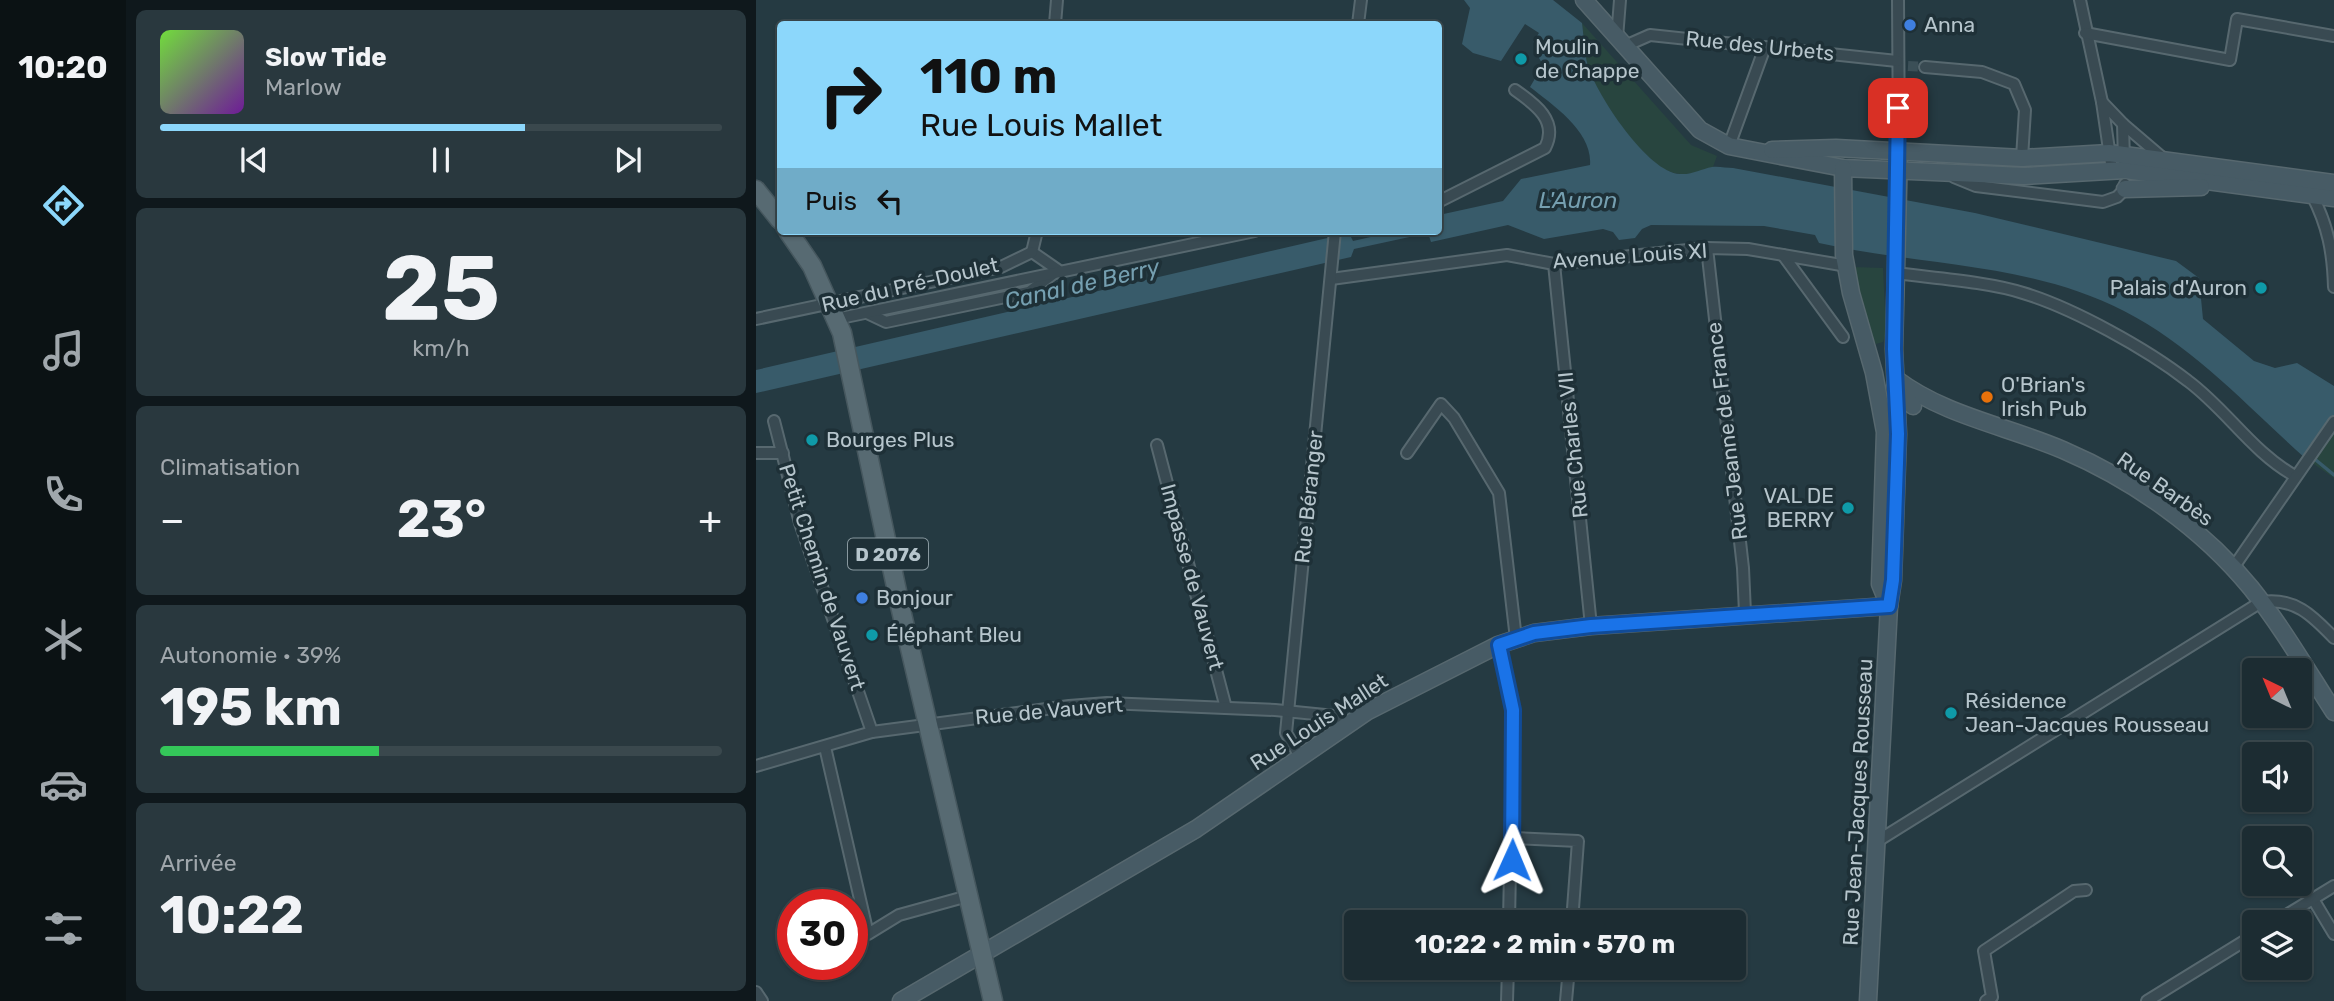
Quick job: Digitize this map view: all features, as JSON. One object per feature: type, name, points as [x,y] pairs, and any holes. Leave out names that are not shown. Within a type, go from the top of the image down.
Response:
[{"type":"main road","points":[[1590,2],[1621,42],[1700,130],[1729,146],[1797,162],[1843,168],[2024,176],[2117,162],[2164,159],[2334,183]]},
{"type":"main road","points":[[1752,150],[1891,151],[2117,162],[2334,198]]},
{"type":"main road","points":[[1843,168],[1891,151]]},
{"type":"main road","name":"Rue Jean-Jacques Rousseau","points":[[1870,1000],[1875,842],[1903,399],[1894,349],[1898,169],[1891,151]]},
{"type":"main road","name":"Rue Jean-Jacques Rousseau","points":[[1843,168],[1846,261],[1868,349],[1885,439],[1880,584],[1889,606]]},
{"type":"main road","points":[[2125,189],[2249,186]]},
{"type":"main road","points":[[756,190],[777,216]]},
{"type":"main road","name":"D 2076","points":[[792,235],[812,266],[835,319],[855,385],[927,722],[993,1001]]},
{"type":"main road","points":[[1868,349],[1882,352],[1894,349]]},
{"type":"main road","name":"Rue Jean-Jacques Rousseau","points":[[1868,349],[1903,399]]},
{"type":"main road","points":[[1881,414],[1903,399]]},
{"type":"main road","name":"Rue Barbès","points":[[1903,399],[1940,407],[2026,434],[2076,456],[2138,490],[2183,522],[2233,568],[2261,602],[2334,712]]},
{"type":"main road","name":"Rue Louis Mallet","points":[[901,1001],[1196,829],[1342,727],[1434,675],[1499,645],[1534,633],[1591,626],[1745,613],[1889,606]]},
{"type":"street","points":[[1055,21],[1057,0]]},
{"type":"street","points":[[1358,21],[1361,0]]},
{"type":"street","points":[[1620,0],[1621,42]]},
{"type":"street","points":[[1891,151],[1901,64],[1898,0]]},
{"type":"street","points":[[1942,172],[1976,186],[2081,201],[2103,202],[2117,197],[2125,189],[2085,33],[2080,0]]},
{"type":"street","points":[[2085,33],[2230,60],[2237,19],[2334,36]]},
{"type":"street","name":"Rue des Urbets","points":[[1621,42],[1650,35],[1901,64]]},
{"type":"street","points":[[1729,146],[1765,47]]},
{"type":"street","points":[[1925,67],[1982,72],[2014,84],[2025,110],[2022,159]]},
{"type":"street","points":[[1442,200],[1545,148],[1551,136],[1548,123],[1536,105],[1515,90]]},
{"type":"street","points":[[2102,102],[2164,159]]},
{"type":"street","points":[[2117,162],[2123,124]]},
{"type":"street","points":[[2312,195],[2326,223],[2334,251],[2334,287]]},
{"type":"street","points":[[1036,235],[1032,252],[1058,270]]},
{"type":"street","name":"Rue du Pré-Doulet","points":[[756,318],[835,319],[867,313],[886,323],[1029,292],[1058,270],[1235,235]]},
{"type":"street","name":"Rue Béranger","points":[[1301,758],[1286,733],[1335,235]]},
{"type":"street","name":"Avenue Louis XI","points":[[1331,279],[1507,256],[1554,264],[1707,248],[1748,249],[1846,261]]},
{"type":"street","name":"Rue Jeanne de France","points":[[1707,248],[1743,568],[1745,613]]},
{"type":"street","name":"Rue du Pré-Doulet","points":[[835,319],[1000,267],[1032,252]]},
{"type":"street","points":[[1783,255],[1843,337]]},
{"type":"street","name":"Rue Charles VII","points":[[1554,264],[1591,626]]},
{"type":"street","points":[[1896,267],[2022,292],[2071,313],[2143,351],[2189,382],[2270,462],[2295,476]]},
{"type":"street","points":[[1407,453],[1441,404],[1454,418],[1499,493],[1516,639]]},
{"type":"street","name":"Petit Chemin de Vauvert","points":[[774,421],[800,523],[872,732]]},
{"type":"street","points":[[2233,568],[2334,422]]},
{"type":"street","name":"Impasse de Vauvert","points":[[1157,445],[1226,708]]},
{"type":"street","points":[[756,453],[783,453]]},
{"type":"street","points":[[1875,842],[2261,602],[2282,600],[2304,609],[2334,638]]},
{"type":"street","points":[[1499,645],[1513,710],[1513,838],[1510,910]]},
{"type":"street","name":"Rue de Vauvert","points":[[756,766],[872,732],[927,722],[1107,703],[1335,716],[1342,727]]},
{"type":"street","points":[[825,747],[869,934],[900,915],[968,897]]},
{"type":"street","points":[[1513,838],[1578,841],[1573,910]]},
{"type":"street","points":[[2295,910],[2334,886]]},
{"type":"street","points":[[1986,1001],[1992,997],[1984,951],[2074,891],[2086,890]]},
{"type":"street","points":[[2314,899],[2334,934]]},
{"type":"street","points":[[2147,1001],[2242,942]]},
{"type":"street","points":[[1507,1001],[1508,980]]},
{"type":"street","points":[[1566,1001],[1568,980]]},
{"type":"street","points":[[756,992],[762,1001]]},
{"type":"green space","points":[[1582,23],[1691,145],[1717,156],[1713,167],[1687,174],[1671,172],[1659,166],[1634,142],[1610,110],[1593,79],[1587,61]]},
{"type":"green space","points":[[1853,267],[1883,268],[1886,333],[1883,342],[1876,344],[1872,336]]},
{"type":"green space","points":[[2334,418],[2334,478],[2305,458]]},
{"type":"water","name":"L'Auron","points":[[1464,0],[1553,0],[1582,23],[1588,66],[1602,95],[1639,147],[1667,170],[1684,174],[1712,167],[1733,168],[1975,213],[2176,261],[2199,278],[2203,319],[2254,361],[2275,368],[2297,363],[2334,386],[2334,418],[2305,458],[2197,359],[2124,311],[2088,295],[2050,283],[1974,267],[1857,251],[1819,243],[1815,235],[1764,226],[1651,225],[1642,229],[1635,238],[1619,240],[1613,232],[1603,229],[1544,239],[1508,225],[1431,242],[1429,235],[1442,235],[1442,214],[1503,201],[1521,179],[1590,165],[1585,141],[1570,120],[1530,87],[1543,65],[1539,58],[1542,49],[1533,42],[1539,33],[1525,24],[1501,61],[1473,53],[1462,44],[1470,8]]},
{"type":"water","points":[[1340,235],[1350,235],[1353,241],[1379,235],[1419,235],[1354,249],[1351,257],[756,393],[756,370]]},
{"type":"waterway","points":[[2311,456],[2334,475]]},
{"type":"tunnel","points":[[1908,66],[1925,67]]},
{"type":"place","name":"Anna","points":[[1910,25]]},
{"type":"place","name":"Moulin de Chappe","points":[[1521,59]]},
{"type":"place","name":"Palais d'Auron","points":[[2261,288]]},
{"type":"place","name":"O'Brian's Irish Pub","points":[[1987,397]]},
{"type":"place","name":"Bourges Plus","points":[[812,440]]},
{"type":"place","name":"VAL DE BERRY","points":[[1848,508]]},
{"type":"place","name":"Bonjour","points":[[862,598]]},
{"type":"place","name":"Éléphant Bleu","points":[[872,635]]},
{"type":"place","name":"Résidence Jean-Jacques Rousseau","points":[[1951,713]]},
{"type":"route","points":[[1512,860],[1513,710],[1499,645],[1534,633],[1591,626],[1745,613],[1889,606],[1893,580],[1898,434],[1894,349],[1898,108]]},
{"type":"water label","name":"Canal de Berry","points":[[1082,284]]}]
